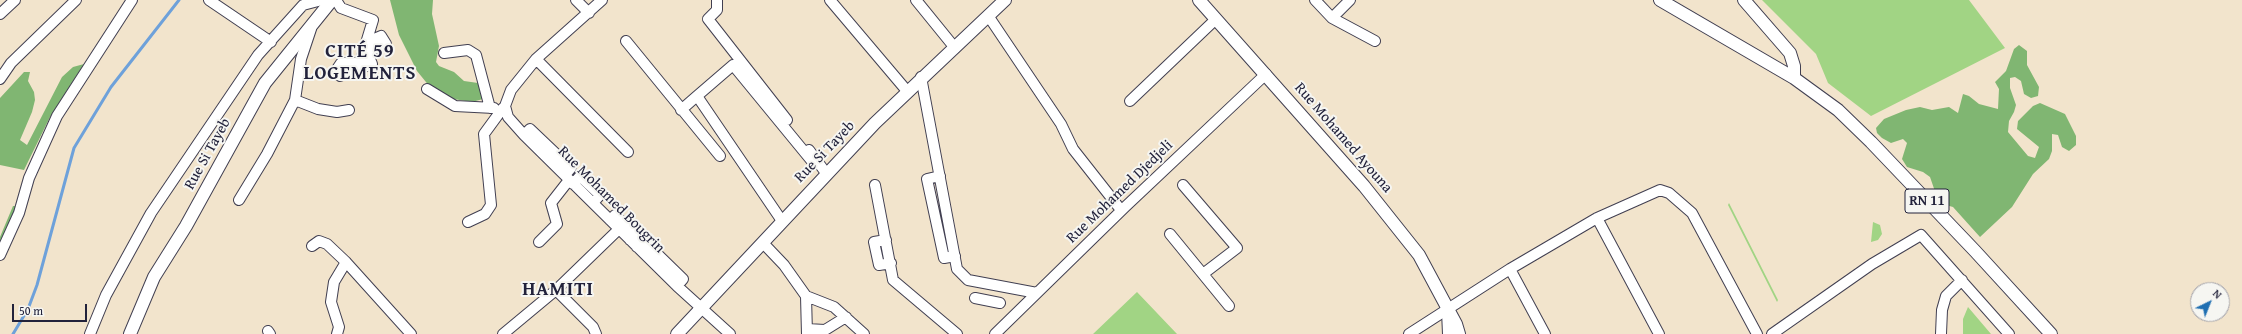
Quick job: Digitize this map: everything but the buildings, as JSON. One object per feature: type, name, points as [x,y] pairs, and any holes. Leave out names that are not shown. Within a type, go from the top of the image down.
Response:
[{"type":"main road","name":"Rue Si Tayeb","points":[[130,334],[154,276],[186,226],[265,83],[332,0]]},
{"type":"main road","name":"Rue Mohamed Ayouna","points":[[1199,0],[1364,186],[1419,255],[1448,308],[1459,334]]},
{"type":"main road","name":"RN 11","points":[[1660,0],[1794,78],[1815,92],[1855,126],[1975,251],[2051,334]]},
{"type":"main road","points":[[1744,0],[1790,53],[1794,66],[1794,78]]},
{"type":"main road","name":"Rue Si Tayeb","points":[[677,334],[703,308],[826,173],[921,77],[988,17],[1000,2]]},
{"type":"main road","points":[[1448,308],[1449,334]]},
{"type":"street","points":[[0,14],[14,0]]},
{"type":"street","points":[[0,79],[11,63],[76,0]]},
{"type":"street","points":[[0,255],[19,213],[29,178],[57,116],[132,0]]},
{"type":"street","points":[[210,0],[271,42]]},
{"type":"street","points":[[90,334],[106,294],[151,213],[258,55],[303,5],[322,0]]},
{"type":"street","points":[[336,0],[341,8],[373,20],[360,63],[342,63],[337,69],[340,76],[372,64],[368,52],[386,44],[381,36],[367,42]]},
{"type":"street","points":[[576,0],[589,13]]},
{"type":"street","points":[[468,222],[485,214],[491,205],[484,134],[504,108],[509,92],[536,60],[602,0]]},
{"type":"street","points":[[717,0],[717,10],[708,19],[826,173]]},
{"type":"street","points":[[830,0],[907,91]]},
{"type":"street","points":[[916,0],[955,48]]},
{"type":"street","points":[[1315,0],[1332,18],[1375,42]]},
{"type":"street","points":[[1332,18],[1350,0]]},
{"type":"street","points":[[988,17],[1061,124],[1073,149],[1121,210]]},
{"type":"street","points":[[1130,101],[1216,19]]},
{"type":"street","points":[[239,200],[267,154],[295,100],[301,59],[312,25]]},
{"type":"street","points":[[626,41],[720,156]]},
{"type":"street","points":[[444,53],[468,50],[476,54],[490,108]]},
{"type":"street","points":[[536,60],[628,152]]},
{"type":"street","points":[[681,110],[733,65],[811,160]]},
{"type":"street","name":"Rue Mohamed Djedjeli","points":[[995,334],[1121,210],[1266,74]]},
{"type":"street","points":[[921,77],[957,269],[964,278],[1037,293]]},
{"type":"street","points":[[427,89],[455,106],[504,108]]},
{"type":"street","points":[[697,96],[782,221]]},
{"type":"street","points":[[295,100],[318,109],[337,112],[349,110]]},
{"type":"street","points":[[504,108],[511,121],[524,135],[530,129],[571,168],[569,180],[551,203],[557,224],[539,242]]},
{"type":"street","name":"Rue Mohamed Bougrin","points":[[569,180],[580,176],[600,196],[592,203],[633,243]]},
{"type":"street","points":[[875,185],[891,263],[891,275],[896,285],[956,334]]},
{"type":"street","points":[[1183,185],[1237,248],[1203,274]]},
{"type":"street","points":[[1409,334],[1510,269],[1597,218],[1656,191],[1665,191],[1669,193],[1692,213],[1757,334]]},
{"type":"street","points":[[610,220],[615,215],[635,235],[633,243]]},
{"type":"street","points":[[1597,218],[1659,334]]},
{"type":"street","points":[[503,334],[556,290],[619,229]]},
{"type":"street","points":[[1170,234],[1228,306]]},
{"type":"street","points":[[1772,334],[1872,264],[1918,236],[1923,237],[2009,334]]},
{"type":"street","points":[[633,243],[643,240],[683,279],[677,286],[730,334]]},
{"type":"street","points":[[312,246],[320,241],[327,244],[346,262],[411,334]]},
{"type":"street","points":[[763,243],[784,265],[806,296],[834,307],[864,334]]},
{"type":"street","points":[[337,334],[338,328],[332,297],[334,282],[346,262]]},
{"type":"street","points":[[1510,269],[1545,334]]},
{"type":"street","points":[[1941,334],[1942,310],[1946,296],[1962,280]]},
{"type":"street","points":[[987,300],[990,284]]},
{"type":"street","points":[[556,290],[593,327],[596,334]]},
{"type":"street","points":[[806,296],[807,331],[825,330],[846,317]]},
{"type":"street","points":[[975,298],[1000,303]]},
{"type":"green space","points":[[390,0],[433,0],[432,14],[439,46],[436,62],[439,66],[454,72],[464,81],[478,83],[483,99],[472,102],[447,98],[430,87],[417,71],[399,35]]},
{"type":"green space","points":[[1762,0],[1969,0],[2005,48],[1871,116],[1828,83],[1816,54]]},
{"type":"green space","points":[[2019,45],[2027,51],[2027,65],[2039,87],[2038,96],[2031,98],[2024,94],[2021,81],[2015,77],[2010,78],[2010,88],[2016,105],[2009,121],[2008,132],[2028,156],[2035,158],[2039,147],[2017,129],[2018,121],[2033,106],[2040,103],[2065,114],[2076,136],[2076,145],[2069,151],[2062,147],[2058,135],[2052,134],[2052,151],[2049,159],[2033,174],[2012,207],[1980,237],[1953,207],[1939,203],[1930,177],[1923,172],[1907,167],[1902,159],[1907,143],[1903,139],[1891,143],[1877,133],[1876,128],[1884,119],[1906,110],[1920,107],[1932,110],[1949,107],[1958,113],[1963,94],[1969,96],[1979,104],[1998,109],[1999,89],[1995,82],[2006,71],[2014,49]]},
{"type":"green space","points":[[84,64],[50,117],[24,170],[0,165],[0,98],[24,72],[30,72],[28,81],[34,92],[35,100],[32,112],[20,140],[27,145],[62,77],[73,67]]},
{"type":"green space","points":[[1729,203],[1778,300],[1777,302],[1728,205]]},
{"type":"green space","points":[[13,206],[16,206],[0,246],[0,237]]},
{"type":"green space","points":[[1873,222],[1880,225],[1882,234],[1878,240],[1871,242]]},
{"type":"green space","points":[[1137,292],[1177,334],[1093,334]]},
{"type":"green space","points":[[1968,307],[1991,334],[1963,334],[1963,319]]},
{"type":"waterway","points":[[13,334],[28,309],[37,285],[74,148],[111,87],[179,0]]},
{"type":"district","name":"CITÉ 59 LOGEMENTS","points":[[360,63]]},
{"type":"district","name":"HAMITI","points":[[558,290]]}]
